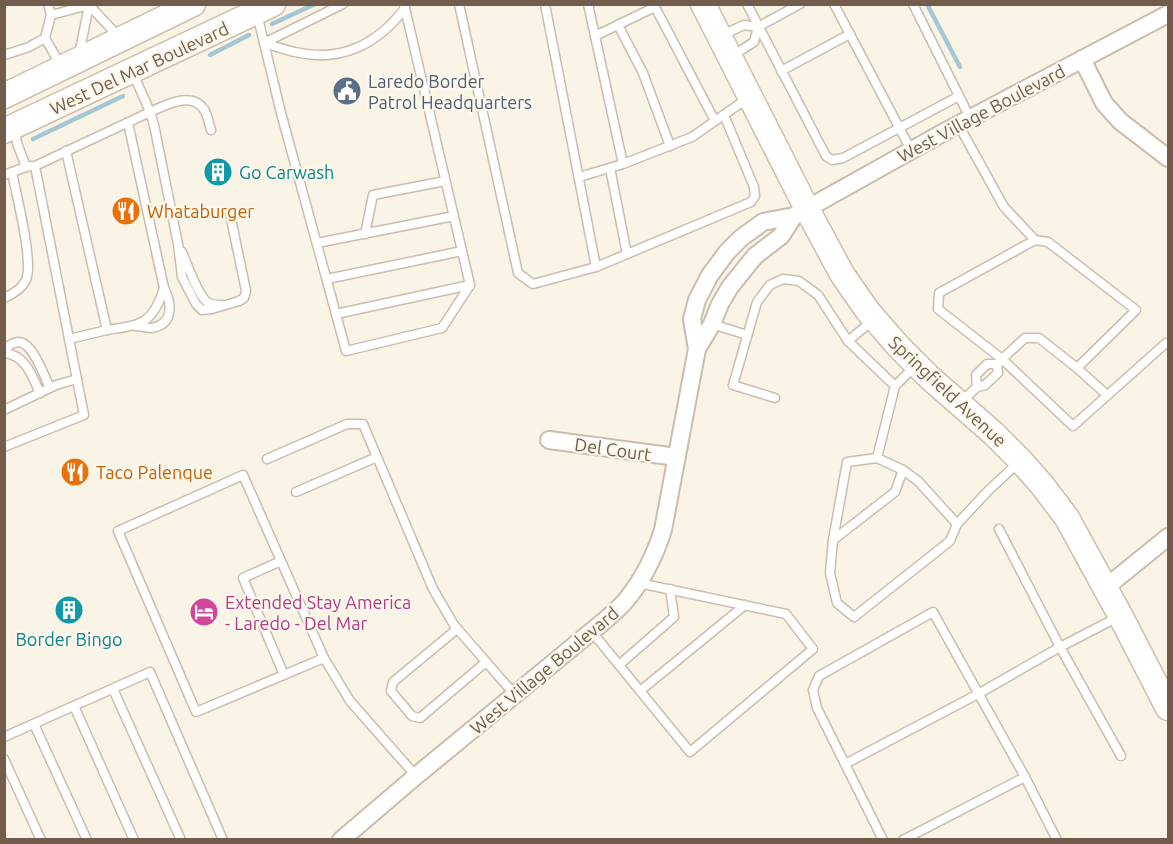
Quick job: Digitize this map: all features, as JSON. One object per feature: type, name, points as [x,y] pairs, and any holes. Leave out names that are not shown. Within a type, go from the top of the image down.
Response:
[{"type":"main road","name":"West Del Mar Boulevard","points":[[11,93],[193,4]]},
{"type":"main road","name":"Springfield Avenue","points":[[703,4],[750,97],[800,212],[842,274],[898,346],[916,364],[968,395],[993,433],[1042,485],[1066,518],[1168,708]]},
{"type":"main road","name":"West Del Mar Boulevard","points":[[9,129],[265,8]]},
{"type":"main road","points":[[122,39],[132,72]]},
{"type":"main road","points":[[9,129],[11,93]]},
{"type":"street","name":"West Village Boulevard","points":[[341,840],[592,632],[626,601],[639,583],[654,556],[663,530],[697,349],[692,319],[697,300],[710,275],[741,237],[763,222],[800,212],[964,121],[1168,14]]},
{"type":"street","points":[[1082,59],[1104,103],[1120,121],[1168,158]]},
{"type":"street","name":"West Village Boulevard","points":[[697,349],[730,287],[755,256],[781,236],[800,212]]},
{"type":"street","name":"Del Court","points":[[549,440],[677,457]]},
{"type":"street","points":[[1105,588],[1168,537]]},
{"type":"lane","points":[[4,55],[29,47],[45,38],[51,15],[48,4]]},
{"type":"lane","points":[[264,43],[343,4]]},
{"type":"lane","points":[[459,4],[518,273],[532,284],[596,267],[751,202],[755,196],[754,187],[724,115]]},
{"type":"lane","points":[[545,4],[596,267]]},
{"type":"lane","points":[[588,4],[623,164]]},
{"type":"lane","points":[[747,4],[826,156],[832,160],[843,158],[959,96]]},
{"type":"lane","points":[[719,36],[744,24],[758,27],[800,4]]},
{"type":"lane","points":[[834,4],[911,150]]},
{"type":"lane","points":[[913,4],[959,96],[964,121],[1004,207],[1035,240]]},
{"type":"lane","points":[[51,15],[88,5]]},
{"type":"lane","points":[[88,5],[122,39]]},
{"type":"lane","points":[[45,38],[69,65],[81,47],[88,5]]},
{"type":"lane","points":[[264,43],[296,53],[316,55],[356,49],[374,40],[394,23],[405,6]]},
{"type":"lane","points":[[265,8],[264,43],[346,351],[442,328],[470,285],[405,6]]},
{"type":"lane","points":[[595,36],[655,7],[715,121]]},
{"type":"lane","points":[[618,25],[644,74],[670,146]]},
{"type":"lane","points":[[730,58],[754,42],[758,27]]},
{"type":"lane","points":[[781,71],[850,34]]},
{"type":"lane","points":[[132,72],[154,125],[178,244],[182,277],[196,304],[202,310],[226,306],[244,298],[246,291],[230,214]]},
{"type":"lane","points":[[579,177],[623,164],[692,137],[750,97]]},
{"type":"lane","points":[[4,298],[20,289],[29,267],[8,174],[180,100],[191,100],[201,105],[211,130]]},
{"type":"lane","points":[[69,339],[107,330],[135,326],[151,328],[159,326],[167,319],[170,312],[128,123]]},
{"type":"lane","points":[[4,447],[84,415],[30,166],[9,129]]},
{"type":"lane","points":[[66,151],[107,330]]},
{"type":"lane","points":[[610,168],[627,254]]},
{"type":"lane","points":[[365,234],[373,195],[445,181]]},
{"type":"lane","points":[[317,243],[454,216]]},
{"type":"lane","points":[[1077,368],[1136,310],[1048,242],[1035,240],[939,292],[938,309],[1073,426],[1166,344]]},
{"type":"lane","points":[[327,279],[462,251]]},
{"type":"lane","points":[[776,398],[733,385],[757,302],[770,285],[783,279],[799,281],[818,295],[848,341],[895,386]]},
{"type":"lane","points":[[336,314],[470,285]]},
{"type":"lane","points":[[135,326],[157,309],[164,288]]},
{"type":"lane","points":[[848,341],[875,318]]},
{"type":"lane","points":[[712,324],[747,335]]},
{"type":"lane","points":[[968,395],[976,375],[987,364],[999,361],[1025,338],[1039,338],[1107,395]]},
{"type":"lane","points":[[40,393],[26,363],[19,357],[4,351],[11,344],[17,342],[30,348],[50,388]]},
{"type":"lane","points":[[968,395],[985,385],[998,373],[999,361]]},
{"type":"lane","points":[[877,458],[895,386],[916,364]]},
{"type":"lane","points":[[4,410],[50,388],[77,379]]},
{"type":"lane","points":[[267,459],[347,424],[363,424],[433,590],[457,629],[515,695]]},
{"type":"lane","points":[[297,492],[378,457]]},
{"type":"lane","points":[[957,524],[918,481],[903,470],[877,458],[847,462],[833,540],[830,573],[837,603],[854,617],[950,541],[957,524],[1020,460]]},
{"type":"lane","points":[[833,540],[896,492],[903,470]]},
{"type":"lane","points":[[324,658],[196,712],[118,531],[243,475],[324,658],[350,701],[416,776]]},
{"type":"lane","points":[[999,529],[1060,647],[1121,756]]},
{"type":"lane","points":[[281,561],[243,578],[284,675]]},
{"type":"lane","points":[[592,632],[690,752],[813,649],[786,614],[639,583]]},
{"type":"lane","points":[[619,665],[674,617],[670,589]]},
{"type":"lane","points":[[640,691],[745,605]]},
{"type":"lane","points":[[883,840],[817,708],[813,690],[819,676],[933,612],[1025,777],[1057,840]]},
{"type":"lane","points":[[845,764],[978,694],[1120,615]]},
{"type":"lane","points":[[457,629],[393,682],[391,691],[412,716],[420,718],[486,662]]},
{"type":"lane","points":[[4,737],[150,672],[223,840]]},
{"type":"lane","points":[[113,689],[181,840]]},
{"type":"lane","points":[[74,706],[134,840]]},
{"type":"lane","points":[[34,724],[87,840]]},
{"type":"lane","points":[[4,759],[41,840]]},
{"type":"lane","points":[[903,840],[1025,777]]},
{"type":"waterway","points":[[272,24],[315,4]]},
{"type":"waterway","points":[[927,4],[960,67]]},
{"type":"waterway","points":[[210,55],[249,35]]},
{"type":"waterway","points":[[33,139],[123,96]]},
{"type":"place","name":"Laredo Border Patrol Headquarters","points":[[347,91]]},
{"type":"place","name":"Go Carwash","points":[[218,172]]},
{"type":"place","name":"Whataburger","points":[[126,211]]},
{"type":"place","name":"Taco Palenque","points":[[75,472]]},
{"type":"place","name":"Border Bingo","points":[[69,610]]},
{"type":"place","name":"Extended Stay America - Laredo - Del Mar","points":[[204,612]]}]
